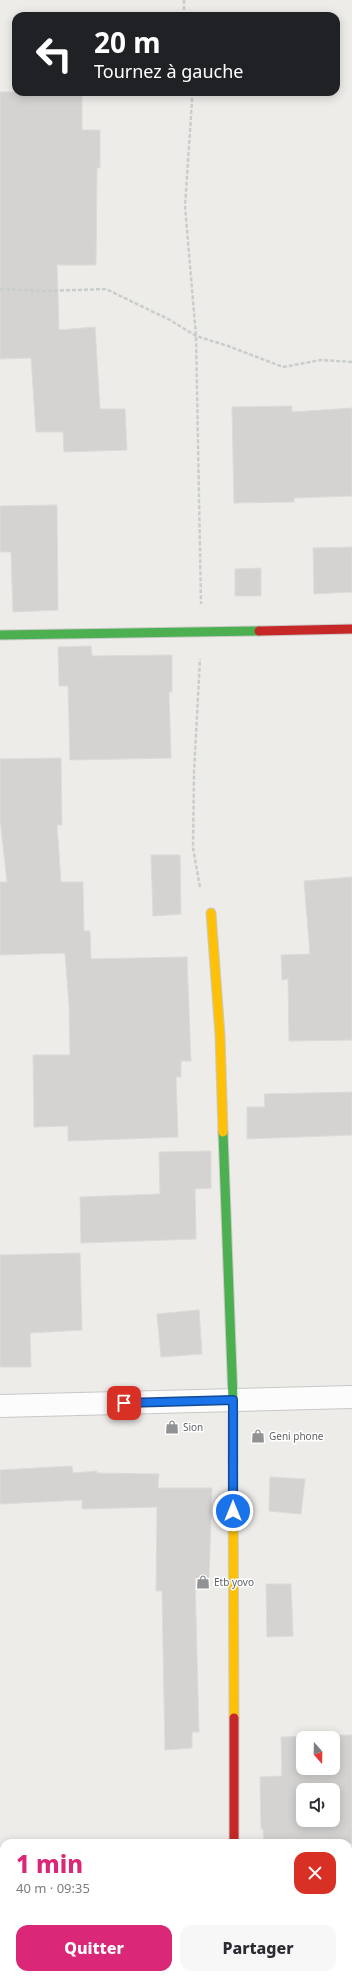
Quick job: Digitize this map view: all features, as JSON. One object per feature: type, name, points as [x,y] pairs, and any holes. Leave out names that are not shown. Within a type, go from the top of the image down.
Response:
[{"type":"street","points":[[0,635],[352,629]]},
{"type":"street","points":[[211,913],[220,1035],[233,1400],[234,1839]]},
{"type":"street","points":[[0,1406],[352,1397]]},
{"type":"path","points":[[184,0],[184,12]]},
{"type":"path","points":[[192,96],[186,206],[196,336],[202,631],[194,772],[193,848],[200,887],[211,913]]},
{"type":"path","points":[[0,289],[43,291],[106,289],[170,320],[196,336],[228,346],[283,367],[321,360],[352,362]]},
{"type":"building","points":[[0,92],[12,92],[12,96],[82,96],[82,130],[100,130],[100,168],[97,168],[96,265],[57,265],[59,330],[95,327],[100,409],[125,409],[127,450],[64,452],[63,432],[36,432],[31,358],[0,359]]},
{"type":"building","points":[[292,406],[292,412],[352,408],[352,496],[294,498],[294,502],[234,503],[232,407]]},
{"type":"building","points":[[57,505],[58,610],[13,612],[11,552],[0,552],[0,506]]},
{"type":"building","points":[[352,547],[352,592],[314,594],[313,548]]},
{"type":"building","points":[[261,568],[261,596],[235,596],[235,569]]},
{"type":"building","points":[[91,646],[92,656],[172,655],[172,692],[169,692],[171,758],[70,760],[68,686],[59,686],[58,647]]},
{"type":"building","points":[[61,758],[62,825],[57,825],[61,882],[83,882],[84,931],[90,931],[91,959],[187,957],[191,1061],[181,1061],[181,1077],[176,1077],[178,1137],[68,1141],[68,1126],[34,1127],[33,1055],[70,1055],[69,1005],[65,953],[0,955],[0,882],[7,882],[0,819],[0,759]]},
{"type":"building","points":[[151,855],[180,855],[181,914],[153,916]]},
{"type":"building","points":[[352,877],[352,1040],[289,1041],[288,979],[282,980],[281,955],[310,954],[304,881]]},
{"type":"building","points":[[352,1092],[352,1135],[247,1139],[247,1107],[265,1107],[264,1094]]},
{"type":"building","points":[[211,1151],[211,1188],[195,1189],[196,1239],[81,1243],[80,1197],[160,1194],[159,1152]]},
{"type":"building","points":[[80,1253],[82,1330],[30,1333],[31,1367],[0,1367],[0,1255]]},
{"type":"building","points":[[199,1310],[202,1354],[161,1357],[157,1314]]},
{"type":"building","points":[[72,1466],[73,1473],[97,1471],[97,1473],[159,1474],[158,1488],[212,1488],[209,1579],[195,1579],[199,1732],[192,1732],[192,1748],[165,1750],[162,1591],[156,1591],[157,1507],[82,1509],[82,1500],[0,1504],[0,1470]]},
{"type":"building","points":[[270,1477],[305,1479],[301,1514],[269,1511]]},
{"type":"building","points":[[266,1584],[291,1584],[293,1636],[267,1637]]},
{"type":"building","points":[[340,1735],[352,1735],[352,1839],[264,1839],[263,1829],[261,1829],[260,1777],[282,1776],[281,1737],[296,1737],[296,1775],[340,1775]]},
{"type":"traffic: fast","points":[[0,635],[259,631]]},
{"type":"traffic: fast","points":[[223,1132],[233,1400],[233,1461]]},
{"type":"traffic: slow","points":[[211,913],[220,1035],[223,1132]]},
{"type":"traffic: slow","points":[[233,1461],[234,1718]]},
{"type":"traffic: jam","points":[[259,631],[352,629]]},
{"type":"traffic: jam","points":[[234,1718],[234,1839]]},
{"type":"place","name":"Sion","points":[[172,1427]]},
{"type":"place","name":"Geni phone","points":[[258,1436]]},
{"type":"place","name":"Etb yovo","points":[[203,1582]]},
{"type":"route","points":[[124,1403],[233,1400],[233,1511]]}]
